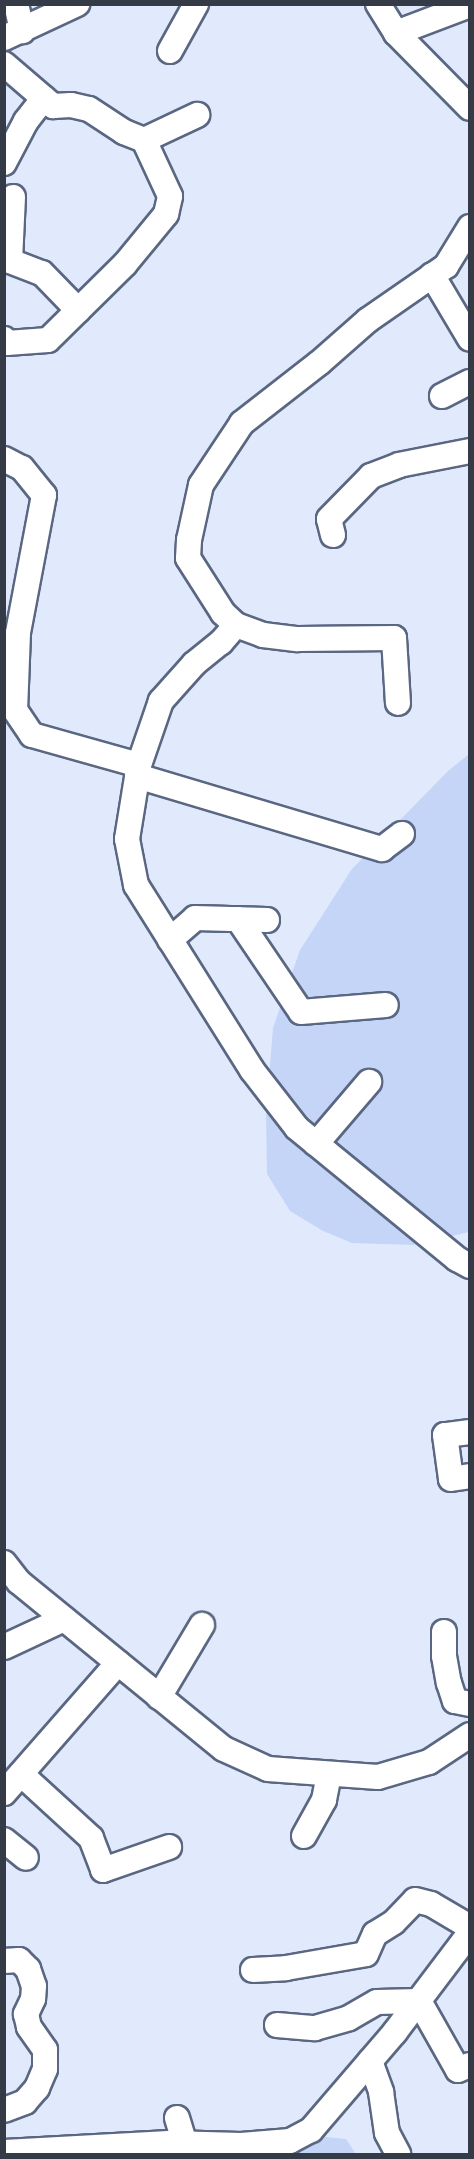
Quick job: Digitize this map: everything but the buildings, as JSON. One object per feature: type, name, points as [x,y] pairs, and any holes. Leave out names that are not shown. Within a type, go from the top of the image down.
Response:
[{"type":"street","points":[[15,4],[13,34],[77,4]]},
{"type":"street","points":[[170,51],[196,4]]},
{"type":"street","points":[[378,4],[396,33],[470,108]]},
{"type":"street","points":[[396,33],[470,5]]},
{"type":"street","points":[[4,64],[53,106],[71,105],[89,109],[124,132],[144,140],[170,196],[166,214],[125,264],[48,340],[7,343],[4,339]]},
{"type":"street","points":[[4,163],[26,121],[44,98]]},
{"type":"street","points":[[144,140],[197,115]]},
{"type":"street","points":[[13,197],[7,263],[42,273],[78,310]]},
{"type":"street","points":[[398,703],[394,638],[298,639],[263,635],[236,625],[223,613],[188,558],[189,540],[201,485],[242,423],[319,363],[368,320],[446,266],[470,227]]},
{"type":"street","points":[[432,275],[470,339]]},
{"type":"street","points":[[442,396],[470,382]]},
{"type":"street","points":[[333,535],[329,519],[371,476],[399,465],[470,451]]},
{"type":"street","points":[[4,459],[22,468],[44,495],[18,633],[15,710],[32,735],[382,849],[402,834]]},
{"type":"street","points":[[236,625],[221,642],[194,664],[161,701],[138,770],[127,839],[136,885],[252,1070],[297,1128],[457,1258],[470,1266]]},
{"type":"street","points":[[170,940],[195,918],[267,920]]},
{"type":"street","points":[[238,919],[301,1012],[386,1005]]},
{"type":"street","points":[[316,1144],[369,1082]]},
{"type":"street","points":[[470,1431],[445,1435],[451,1479],[470,1476]]},
{"type":"street","points":[[4,1563],[19,1582],[224,1749],[268,1769],[378,1777],[429,1762],[470,1735]]},
{"type":"street","points":[[4,1647],[64,1619]]},
{"type":"street","points":[[159,1697],[202,1624]]},
{"type":"street","points":[[444,1632],[444,1656],[455,1701],[470,1704]]},
{"type":"street","points":[[4,1793],[118,1663]]},
{"type":"street","points":[[21,1774],[92,1838],[103,1870],[169,1846]]},
{"type":"street","points":[[304,1836],[324,1800],[329,1775]]},
{"type":"street","points":[[4,1840],[26,1858]]},
{"type":"street","points":[[253,1970],[286,1968],[366,1954],[375,1934],[394,1922],[415,1900],[431,1904],[470,1927]]},
{"type":"street","points":[[4,2152],[185,2144],[241,2145],[290,2141],[311,2130],[370,2061],[470,1933]]},
{"type":"street","points":[[4,1961],[19,1960],[28,1969],[33,1993],[26,2014],[29,2027],[45,2050],[45,2069],[37,2088],[25,2102],[4,2110]]},
{"type":"street","points":[[277,2025],[315,2028],[349,2018],[377,2002],[418,2001]]},
{"type":"street","points":[[418,2001],[458,2070],[470,2065]]},
{"type":"street","points":[[370,2061],[381,2092],[387,2133],[398,2154]]},
{"type":"street","points":[[177,2118],[185,2144]]},
{"type":"shaded area","points":[[469,754],[469,1232],[413,1245],[352,1243],[323,1231],[290,1211],[267,1174],[266,1114],[273,1028],[300,950],[352,869],[448,771]]},
{"type":"shaded area","points":[[315,2136],[346,2139],[356,2154],[272,2154]]}]
